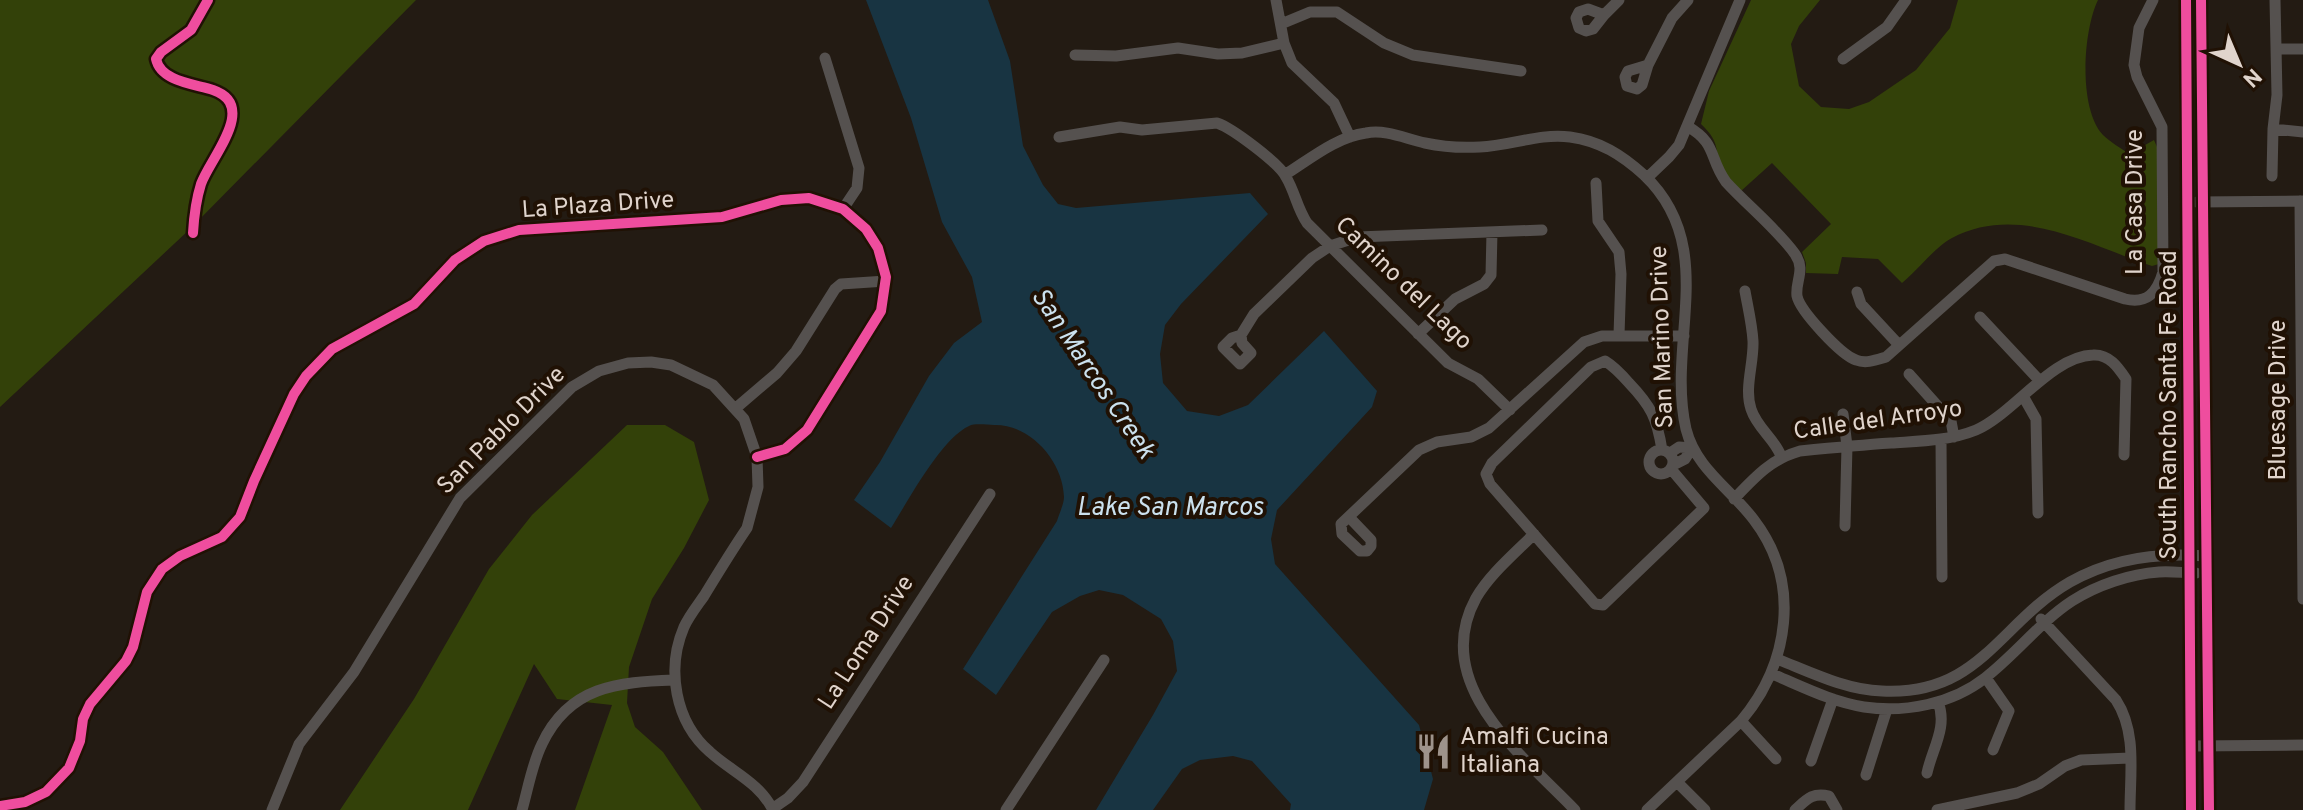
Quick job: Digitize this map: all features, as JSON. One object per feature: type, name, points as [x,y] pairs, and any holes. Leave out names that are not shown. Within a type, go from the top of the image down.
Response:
[{"type":"main road","name":"South Rancho Santa Fe Road","points":[[2186,0],[2196,202]]},
{"type":"main road","name":"South Rancho Santa Fe Road","points":[[2191,810],[2198,572],[2196,202],[2201,0]]},
{"type":"main road","name":"South Rancho Santa Fe Road","points":[[2198,572],[2209,810]]},
{"type":"street","points":[[1276,0],[1284,43],[1292,63],[1334,103],[1350,137]]},
{"type":"street","points":[[1604,15],[1619,0]]},
{"type":"street","points":[[1648,65],[1672,18],[1688,0]]},
{"type":"street","points":[[1843,59],[1887,27],[1906,0]]},
{"type":"street","name":"La Casa Drive","points":[[1687,126],[1707,141],[1717,171],[1726,182],[1795,254],[1801,270],[1797,291],[1800,305],[1847,356],[1858,361],[1886,357],[1994,261],[2005,259],[2136,302],[2155,293],[2163,272],[2162,127],[2142,90],[2134,65],[2139,28],[2153,0]]},
{"type":"street","points":[[2272,176],[2277,95],[2275,0]]},
{"type":"street","points":[[1647,178],[1669,157],[1687,126],[1737,1]]},
{"type":"street","points":[[1281,24],[1310,12],[1337,12],[1384,43],[1413,55],[1521,71]]},
{"type":"street","points":[[1075,55],[1116,56],[1178,48],[1218,54],[1242,53],[1284,43]]},
{"type":"street","points":[[2277,49],[2303,49]]},
{"type":"street","points":[[825,58],[859,168],[857,188],[843,209]]},
{"type":"street","points":[[1059,137],[1120,127],[1142,130],[1217,123],[1229,127],[1286,174]]},
{"type":"street","points":[[2273,129],[2303,132]]},
{"type":"street","name":"San Marino Drive","points":[[1286,174],[1350,137],[1367,132],[1384,132],[1427,143],[1481,147],[1527,138],[1569,137],[1610,148],[1620,154],[1647,178],[1669,205],[1684,242],[1683,398],[1686,428],[1692,448],[1704,467],[1762,531],[1779,574],[1784,604],[1781,647],[1765,691],[1741,721],[1647,810]]},
{"type":"street","name":"Camino del Lago","points":[[1286,174],[1299,212],[1330,246],[1448,363],[1478,379],[1510,410]]},
{"type":"street","points":[[1596,183],[1598,221],[1619,252],[1619,335]]},
{"type":"street","name":"La Plaza Drive","points":[[0,806],[25,802],[46,792],[69,768],[90,704],[126,661],[133,647],[147,592],[162,569],[180,556],[222,537],[240,517],[274,437],[306,376],[332,349],[414,304],[455,260],[484,241],[519,230],[722,217],[781,200],[809,198],[843,209],[866,229],[878,248],[886,281],[881,311],[807,430],[785,449],[757,457]]},
{"type":"street","points":[[2196,202],[2302,201]]},
{"type":"street","name":"Bluesage Drive","points":[[2302,201],[2303,599]]},
{"type":"street","points":[[1241,335],[1254,314],[1312,258],[1330,246],[1358,237],[1542,230]]},
{"type":"street","points":[[1418,334],[1455,299],[1484,284],[1491,275],[1492,232]]},
{"type":"street","points":[[736,408],[777,373],[796,351],[835,289],[841,284],[886,281]]},
{"type":"street","points":[[1745,291],[1753,340],[1750,407],[1757,425],[1776,445],[1781,456]]},
{"type":"street","points":[[1857,292],[1861,304],[1899,345]]},
{"type":"street","points":[[1980,317],[2040,381]]},
{"type":"street","points":[[1349,517],[1419,450],[1437,442],[1471,437],[1489,428],[1575,348],[1602,336],[1684,336]]},
{"type":"street","name":"Calle del Arroyo","points":[[1734,499],[1760,471],[1781,456],[1847,446],[1941,439],[1989,424],[2040,381],[2076,359],[2094,355],[2108,357],[2126,379],[2124,455]]},
{"type":"street","points":[[1605,361],[1650,404],[1669,459],[1704,508],[1603,605],[1595,604],[1490,484],[1486,474],[1492,463],[1591,367],[1605,361]]},
{"type":"street","name":"San Pablo Drive","points":[[272,810],[299,744],[354,672],[460,498],[572,387],[599,371],[628,363],[669,365],[713,385],[744,419],[757,457],[758,487],[752,516],[684,626],[676,652],[674,680],[679,705],[688,726],[708,752],[757,788],[773,809]]},
{"type":"street","points":[[1909,374],[1951,421],[1954,437]]},
{"type":"street","points":[[2023,396],[2036,419],[2038,513]]},
{"type":"street","points":[[1843,414],[1847,446],[1845,526]]},
{"type":"street","points":[[1941,439],[1942,577]]},
{"type":"street","points":[[1669,459],[1679,447],[1692,448]]},
{"type":"street","name":"La Loma Drive","points":[[773,809],[803,782],[990,494]]},
{"type":"street","points":[[1534,534],[1490,578],[1476,599],[1466,626],[1464,651],[1474,694],[1490,722],[1575,810]]},
{"type":"street","points":[[1777,659],[1859,688],[1882,691],[1921,689],[1956,676],[1979,662],[2033,610],[2071,582],[2113,563],[2160,555],[2198,555]]},
{"type":"street","points":[[1772,674],[1833,699],[1862,707],[1887,709],[1938,702],[1986,678],[2044,623],[2073,601],[2115,581],[2158,572],[2198,572]]},
{"type":"street","points":[[2033,610],[2125,713],[2129,728],[2130,810]]},
{"type":"street","points":[[1006,810],[1104,660]]},
{"type":"street","points":[[1986,678],[2009,711],[1993,750]]},
{"type":"street","points":[[522,810],[542,743],[567,708],[597,690],[629,682],[674,680]]},
{"type":"street","points":[[1811,761],[1833,699]]},
{"type":"street","points":[[1927,773],[1941,729],[1942,712],[1938,702]]},
{"type":"street","points":[[1866,775],[1887,709]]},
{"type":"street","points":[[1741,721],[1776,759]]},
{"type":"street","points":[[2192,746],[2303,745]]},
{"type":"street","points":[[1937,810],[2017,793],[2081,760],[2130,758]]},
{"type":"street","points":[[1677,782],[1705,810]]},
{"type":"street","points":[[1795,810],[1810,796],[1819,794],[1829,796],[1837,810]]},
{"type":"green space","points":[[0,0],[416,0],[190,229],[0,407]]},
{"type":"green space","points":[[1751,0],[1820,0],[1799,26],[1791,44],[1799,86],[1821,107],[1849,109],[1869,102],[1916,70],[1950,28],[1958,0],[2098,0],[2086,49],[2086,89],[2090,107],[2103,135],[2129,154],[2154,140],[2160,154],[2159,264],[2152,266],[2053,231],[2003,225],[1977,228],[1952,238],[1902,283],[1878,259],[1842,257],[1838,274],[1806,273],[1802,252],[1831,224],[1772,163],[1741,191],[1724,171],[1715,143],[1701,124],[1709,91]]},
{"type":"green space","points":[[627,425],[665,425],[694,442],[709,500],[652,599],[629,667],[627,703],[635,727],[663,752],[702,810],[575,810],[612,705],[557,699],[534,664],[468,810],[340,810],[414,699],[489,569],[532,515]]},
{"type":"water","name":"Lake San Marcos","points":[[866,0],[988,0],[1010,61],[1023,146],[1043,185],[1058,204],[1076,208],[1250,193],[1268,214],[1181,304],[1165,325],[1160,354],[1163,383],[1187,411],[1219,416],[1248,405],[1324,331],[1377,391],[1372,407],[1277,510],[1271,539],[1275,564],[1419,725],[1433,779],[1424,810],[1290,810],[1291,804],[1252,761],[1233,756],[1200,760],[1182,769],[1153,810],[1096,810],[1177,671],[1173,641],[1161,619],[1123,595],[1099,590],[1080,596],[1052,612],[996,695],[963,669],[1057,521],[1064,500],[1062,484],[1051,458],[1032,438],[1007,426],[974,425],[958,433],[936,457],[891,528],[854,500],[880,462],[929,376],[954,343],[982,322],[972,277],[942,222],[911,118]]},
{"type":"cycle path","points":[[193,233],[201,184],[228,133],[232,108],[226,98],[213,90],[188,84],[164,73],[156,59],[191,30],[208,0]]},
{"type":"cycle path","points":[[2186,0],[2191,810]]},
{"type":"cycle path","points":[[2201,0],[2209,810]]},
{"type":"cycle path","points":[[0,806],[25,802],[46,792],[69,768],[90,704],[126,661],[133,647],[147,592],[162,569],[180,556],[222,537],[240,517],[294,394],[306,376],[332,349],[414,304],[455,260],[484,241],[519,230],[722,217],[781,200],[809,198],[843,209],[866,229],[878,248],[886,277],[881,311],[807,430],[785,449],[757,457]]},
{"type":"place","name":"Amalfi Cucina Italiana","points":[[1434,752]]},
{"type":"water label","name":"San Marcos Creek","points":[[1092,374]]}]
